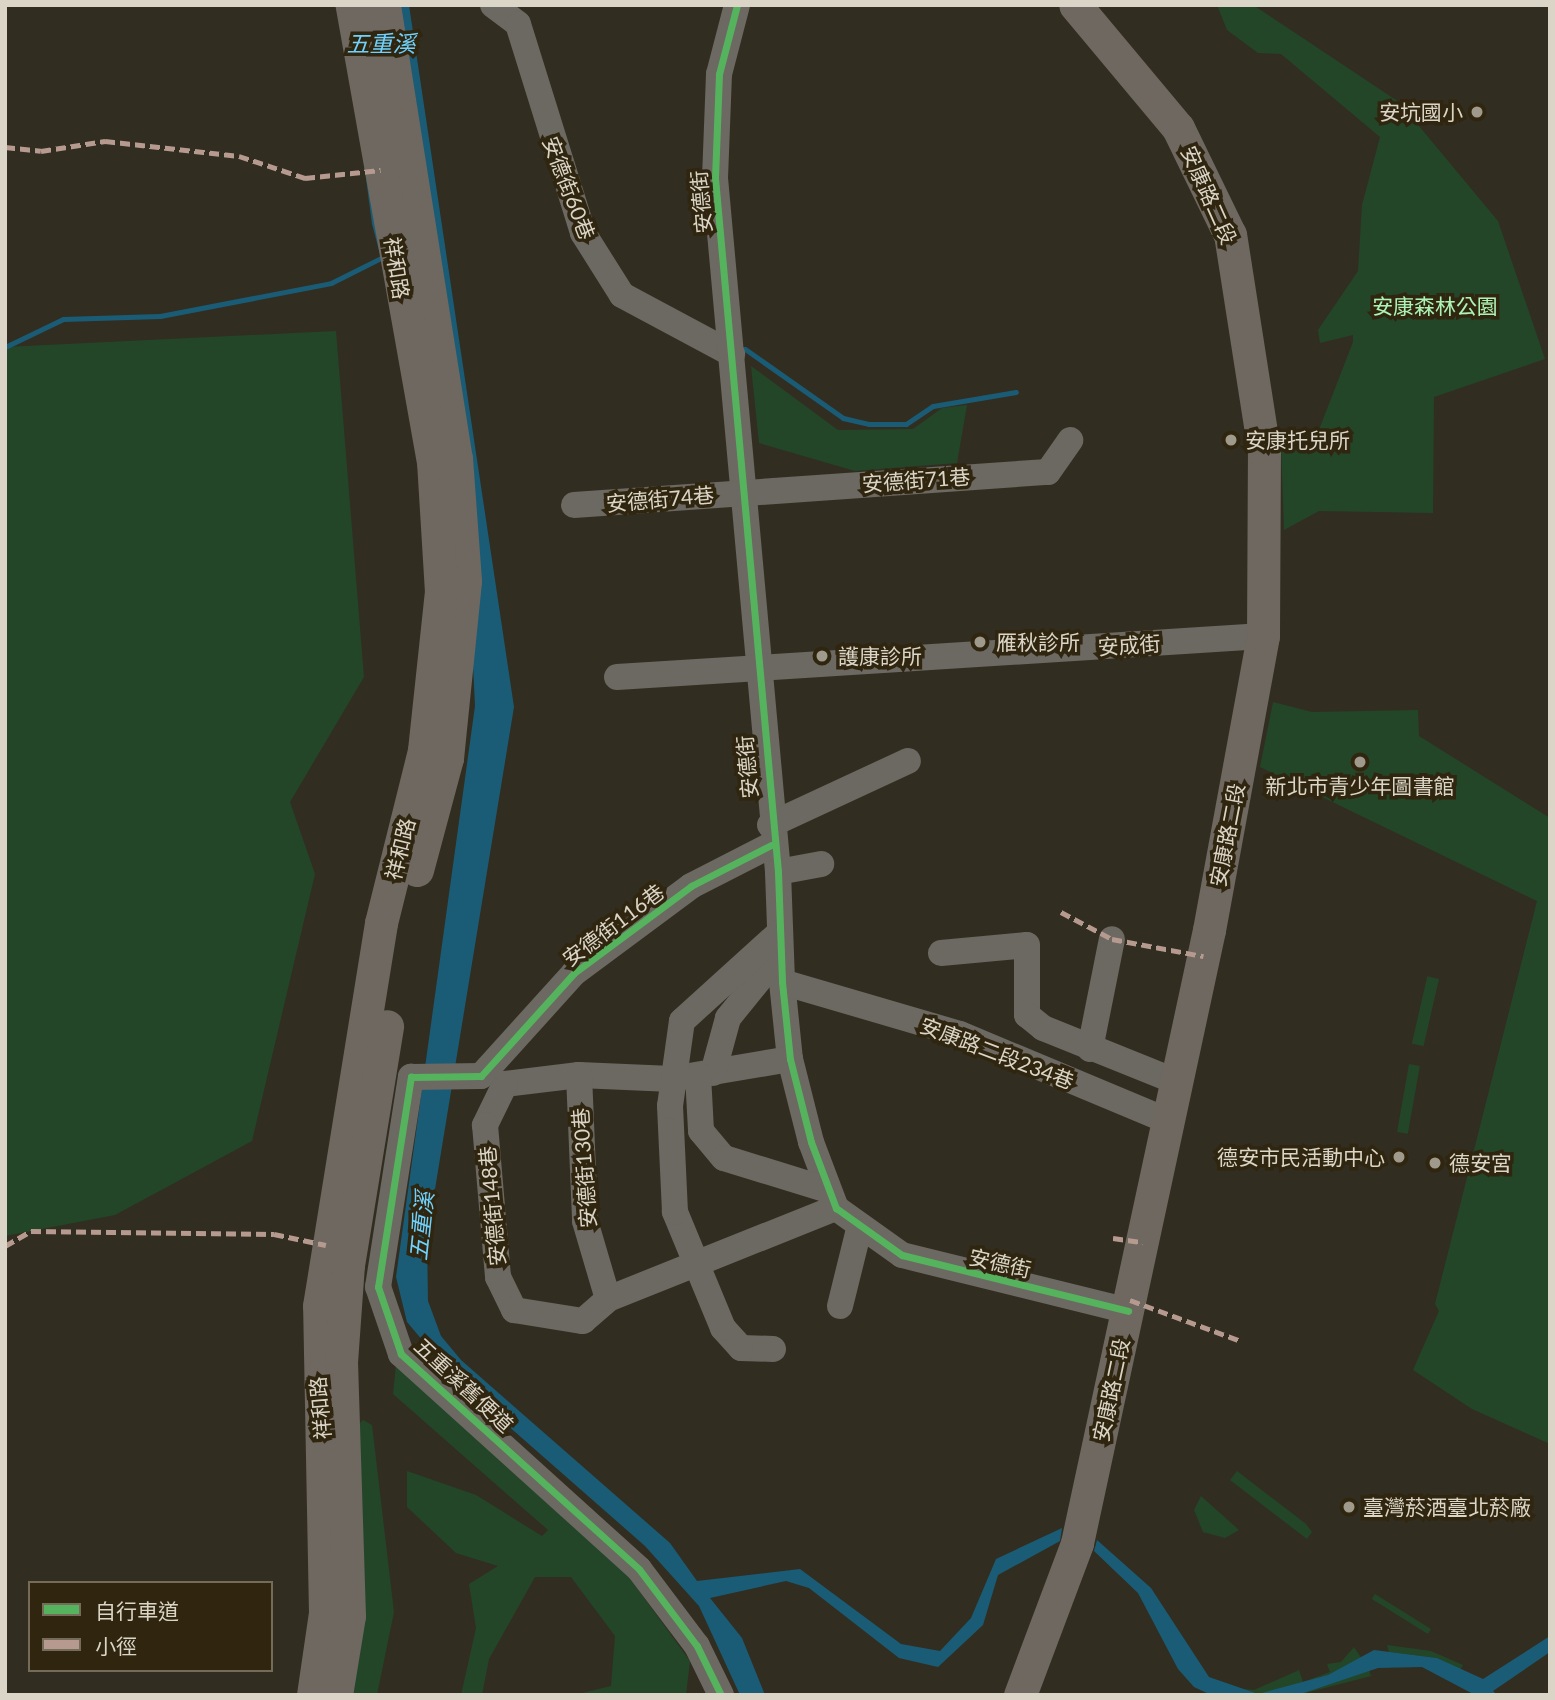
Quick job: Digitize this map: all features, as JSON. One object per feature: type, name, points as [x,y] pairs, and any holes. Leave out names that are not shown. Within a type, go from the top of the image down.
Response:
[{"type":"main road","name":"祥和路","points":[[336,1695],[349,1616],[341,1362],[348,1265],[401,932],[447,758],[461,668],[465,581],[447,496],[405,238],[352,5]]},
{"type":"main road","name":"祥和路","points":[[384,5],[405,238]]},
{"type":"main road","name":"安康路二段","points":[[1020,1695],[1077,1543],[1168,1121],[1263,636],[1264,452],[1230,234],[1178,128],[1075,5]]},
{"type":"main road","name":"祥和路","points":[[313,1695],[325,1613],[318,1306],[381,923],[424,750],[441,592],[447,496]]},
{"type":"street","name":"安德街60巷","points":[[493,5],[518,24],[583,233],[622,295],[733,354]]},
{"type":"street","name":"安德街","points":[[737,5],[719,74],[713,133],[746,492],[771,835],[778,873],[779,944],[790,1059],[832,1199],[859,1229],[902,1255],[1128,1311]]},
{"type":"street","name":"安德街71巷","points":[[746,492],[1048,472],[1070,440]]},
{"type":"street","name":"安德街74巷","points":[[574,505],[746,492]]},
{"type":"street","name":"安成街","points":[[617,677],[1263,636]]},
{"type":"street","name":"安德街116巷","points":[[462,1081],[481,1076],[575,973],[691,886],[771,835],[908,761]]},
{"type":"street","points":[[778,873],[821,864]]},
{"type":"street","points":[[1090,1049],[1112,939]]},
{"type":"street","points":[[779,944],[728,1018],[706,1074],[701,1131],[724,1158],[832,1199]]},
{"type":"street","points":[[773,1349],[751,1351],[727,1338],[695,1261],[672,1188],[672,1079],[682,1021],[779,944]]},
{"type":"street","points":[[941,953],[1027,945],[1027,1015],[1090,1049],[1175,1081]]},
{"type":"street","name":"安康路二段234巷","points":[[782,982],[960,1034],[1168,1121]]},
{"type":"street","name":"安德街148巷","points":[[790,1059],[672,1079],[579,1076],[505,1084],[488,1109],[498,1277],[513,1310],[525,1315],[583,1321],[608,1299],[832,1199]]},
{"type":"street","name":"五重溪舊便道","points":[[462,1081],[419,1074],[407,1082],[381,1247],[378,1287],[387,1323],[401,1354],[639,1569],[696,1646],[721,1695]]},
{"type":"street","name":"安德街130巷","points":[[579,1076],[585,1221],[608,1299]]},
{"type":"street","points":[[840,1306],[859,1229]]},
{"type":"green space","name":"安康森林公園","points":[[1217,5],[1253,5],[1399,102],[1498,221],[1545,359],[1434,397],[1433,513],[1319,511],[1284,530],[1281,444],[1315,440],[1353,342],[1353,335],[1320,343],[1318,330],[1358,271],[1362,205],[1380,137],[1281,54],[1258,53],[1227,30]]},
{"type":"green space","points":[[336,331],[364,677],[290,802],[315,874],[252,1141],[115,1215],[5,1236],[5,347]]},
{"type":"green space","points":[[751,366],[838,430],[913,429],[942,408],[967,405],[957,463],[855,471],[759,443]]},
{"type":"green space","points":[[1273,702],[1312,712],[1418,710],[1419,736],[1550,818],[1550,1444],[1472,1409],[1413,1370],[1439,1311],[1435,1304],[1537,901],[1260,767]]},
{"type":"green space","points":[[1427,976],[1439,979],[1423,1046],[1412,1044]]},
{"type":"green space","points":[[1409,1064],[1420,1066],[1408,1134],[1397,1132]]},
{"type":"green space","points":[[396,1365],[629,1577],[690,1661],[686,1695],[574,1695],[611,1686],[615,1636],[571,1577],[535,1577],[489,1659],[482,1695],[461,1695],[476,1628],[469,1584],[498,1566],[456,1553],[407,1507],[407,1471],[476,1495],[542,1536],[548,1530],[393,1394]]},
{"type":"green space","points":[[363,1420],[372,1425],[394,1612],[377,1695],[348,1695],[358,1425]]},
{"type":"green space","points":[[1237,1471],[1306,1524],[1312,1532],[1307,1539],[1230,1480]]},
{"type":"green space","points":[[1201,1496],[1239,1530],[1225,1538],[1203,1532],[1194,1510]]},
{"type":"green space","points":[[1375,1594],[1431,1629],[1428,1634],[1372,1599]]},
{"type":"green space","points":[[1387,1645],[1431,1651],[1463,1665],[1460,1670],[1437,1658],[1389,1652]]},
{"type":"green space","points":[[1354,1647],[1362,1659],[1328,1675],[1262,1695],[1235,1688],[1254,1690],[1299,1670],[1303,1682],[1330,1672],[1327,1664],[1341,1662]]},
{"type":"green space","points":[[1369,1670],[1371,1676],[1298,1695],[1356,1674]]},
{"type":"water","name":"五重溪","points":[[343,5],[409,5],[514,707],[427,1238],[428,1301],[441,1336],[461,1360],[670,1543],[697,1581],[800,1569],[901,1644],[940,1651],[971,1618],[996,1559],[1062,1528],[1060,1541],[998,1575],[983,1625],[938,1667],[899,1658],[809,1588],[786,1581],[710,1598],[742,1638],[765,1695],[740,1695],[699,1606],[645,1546],[456,1380],[407,1322],[396,1277],[475,706],[473,665],[420,406],[372,224]]},
{"type":"water","points":[[1097,1540],[1151,1588],[1209,1677],[1261,1695],[1211,1695],[1194,1687],[1178,1669],[1138,1593],[1094,1551]]},
{"type":"water","points":[[1550,1636],[1550,1652],[1493,1691],[1497,1695],[1475,1695],[1422,1667],[1378,1668],[1298,1695],[1262,1693],[1328,1675],[1374,1650],[1437,1658],[1483,1679]]},
{"type":"waterway","points":[[5,347],[63,319],[160,316],[331,283],[385,256]]},
{"type":"waterway","points":[[745,349],[843,418],[869,424],[906,424],[933,406],[1016,392]]},
{"type":"marked path","points":[[5,147],[41,151],[105,141],[239,156],[305,178],[381,170]]},
{"type":"marked path","points":[[1061,912],[1112,939],[1203,956]]},
{"type":"marked path","points":[[5,1246],[31,1231],[274,1234],[326,1245]]},
{"type":"marked path","points":[[1113,1238],[1143,1242]]},
{"type":"marked path","points":[[1130,1300],[1241,1341]]},
{"type":"cycle path","points":[[737,5],[719,74],[715,178],[778,872],[782,982],[790,1059],[811,1142],[836,1208],[902,1255],[1128,1311]]},
{"type":"cycle path","points":[[721,1695],[697,1646],[639,1569],[401,1354],[378,1287],[411,1077],[481,1076],[574,973],[691,886],[771,845]]},
{"type":"place","name":"安坑國小","points":[[1477,112]]},
{"type":"place","name":"安康托兒所","points":[[1231,440]]},
{"type":"place","name":"雁秋診所","points":[[980,642]]},
{"type":"place","name":"護康診所","points":[[822,656]]},
{"type":"place","name":"新北市青少年圖書館","points":[[1360,762]]},
{"type":"place","name":"德安市民活動中心","points":[[1399,1157]]},
{"type":"place","name":"德安宮","points":[[1435,1163]]},
{"type":"place","name":"臺灣菸酒臺北菸廠","points":[[1349,1507]]}]
